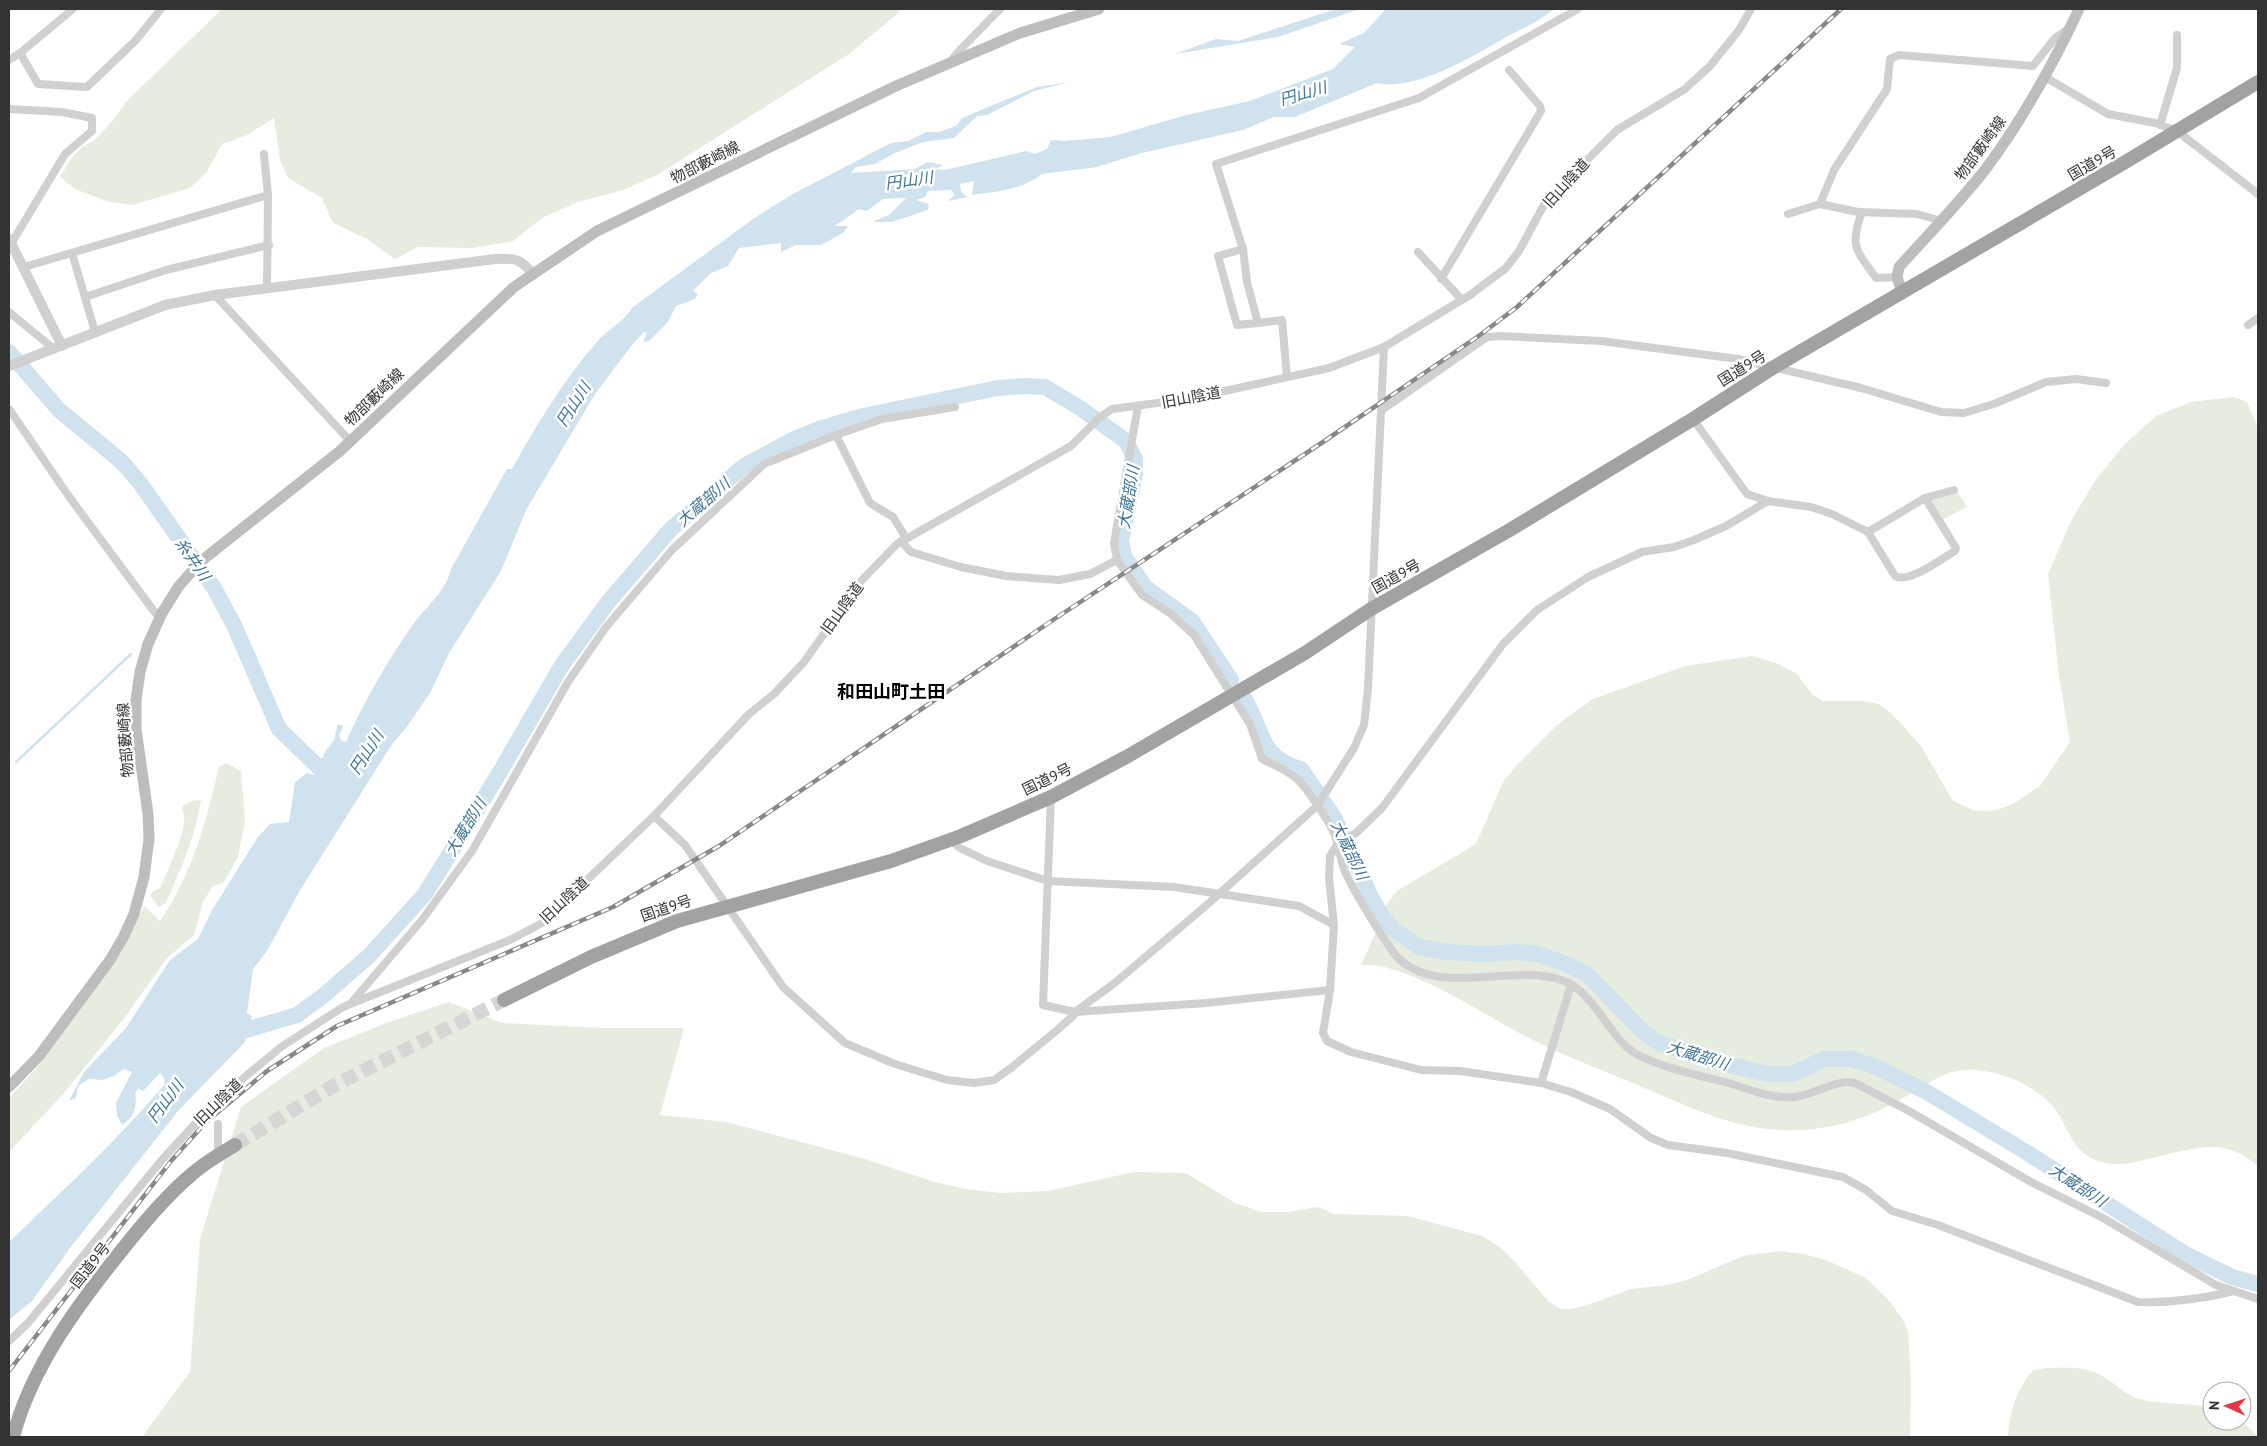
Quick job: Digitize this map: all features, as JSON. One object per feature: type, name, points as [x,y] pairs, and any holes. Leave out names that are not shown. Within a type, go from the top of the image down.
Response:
[{"type":"highway","name":"国道9号","points":[[504,1000],[591,957],[677,921],[891,861],[950,840],[1051,797],[1128,756],[1305,653],[1371,609],[1508,531],[1693,419],[1774,367],[2258,82]]},
{"type":"highway","name":"国道9号","points":[[13,1437],[38,1375],[70,1320],[94,1285],[175,1189],[204,1164],[235,1144]]},
{"type":"main road","name":"物部藪崎線","points":[[9,1087],[39,1056],[110,960],[129,926],[138,902],[144,877],[149,839],[148,814],[136,729],[136,700],[143,658],[161,615],[179,586],[213,552],[340,451],[514,287],[597,231],[896,86],[1020,33],[1099,9]]},
{"type":"main road","name":"物部藪崎線","points":[[1897,277],[1899,267],[1963,197],[2006,140],[2045,77],[2079,9]]},
{"type":"main road","points":[[1897,277],[1902,292]]},
{"type":"street","points":[[9,60],[73,9]]},
{"type":"street","points":[[20,53],[38,84],[87,87],[136,40],[161,9]]},
{"type":"street","points":[[950,63],[958,52],[1000,9]]},
{"type":"street","points":[[1258,323],[1247,282],[1242,248],[1216,164],[1419,98],[1578,9]]},
{"type":"street","name":"旧山陰道","points":[[9,1341],[28,1323],[161,1161],[216,1101],[281,1047],[350,1004],[510,940],[542,923],[654,816],[749,714],[774,694],[804,662],[862,580],[903,540],[1071,446],[1092,424],[1112,409],[1188,400],[1329,368],[1384,347],[1486,286],[1506,268],[1519,252],[1545,203],[1617,130],[1685,89],[1710,66],[1739,30],[1752,9]]},
{"type":"street","points":[[1820,204],[1834,170],[1887,88],[1890,59],[1900,55],[2032,66],[2054,38],[2070,27]]},
{"type":"street","points":[[2160,125],[2177,68],[2177,35]]},
{"type":"street","points":[[1441,279],[1541,111],[1540,106],[1510,70]]},
{"type":"street","points":[[2045,77],[2108,114],[2160,125],[2177,131],[2258,193]]},
{"type":"street","points":[[9,108],[62,112],[92,118],[92,131],[65,154],[10,241],[24,267],[55,349]]},
{"type":"street","points":[[264,154],[268,195],[269,245],[267,288]]},
{"type":"street","points":[[24,267],[268,195]]},
{"type":"street","points":[[1788,214],[1820,204],[1862,212],[1917,214],[1942,221]]},
{"type":"street","points":[[1862,212],[1855,231],[1856,251],[1876,278],[1897,277]]},
{"type":"street","points":[[85,297],[166,270],[269,245]]},
{"type":"street","points":[[1242,248],[1218,256],[1237,325],[1282,320],[1287,377]]},
{"type":"street","points":[[72,252],[96,332]]},
{"type":"street","points":[[1418,252],[1462,300]]},
{"type":"street","points":[[9,366],[166,305],[215,296],[495,259],[512,258],[524,263],[533,274]]},
{"type":"street","points":[[215,296],[350,441]]},
{"type":"street","points":[[9,312],[55,349]]},
{"type":"street","points":[[2248,325],[2258,318]]},
{"type":"street","points":[[1382,410],[1486,337],[1499,336],[1601,341],[1738,359],[1861,388],[1941,412],[1964,414],[1994,404],[2046,382],[2076,379],[2106,383]]},
{"type":"street","points":[[654,816],[686,845],[783,987],[845,1043],[896,1064],[948,1080],[974,1084],[994,1080],[1056,1031],[1075,1012],[1116,982],[1219,895],[1317,806],[1354,748],[1364,725],[1368,689],[1384,347]]},
{"type":"street","points":[[1138,406],[1114,543],[1117,560],[1142,595],[1171,614],[1194,635],[1233,694],[1250,724],[1262,759],[1299,780],[1334,832],[1345,871],[1375,923],[1399,959],[1416,969],[1434,976],[1458,978],[1543,976],[1571,985],[1588,999],[1627,1046],[1636,1054],[1661,1065],[1772,1096],[1792,1098],[1804,1096],[1834,1084],[1855,1082],[2031,1182],[2103,1218],[2216,1284],[2258,1300]]},
{"type":"street","points":[[350,1004],[422,920],[472,851],[568,682],[606,627],[672,550],[764,464],[836,434],[882,419],[955,407]]},
{"type":"street","points":[[9,409],[70,498],[161,615]]},
{"type":"street","points":[[1693,419],[1747,494],[1768,501],[1811,507],[1832,514],[1868,532],[1895,576],[1899,578],[1907,579],[1948,556],[1956,548],[1925,498]]},
{"type":"street","points":[[836,434],[870,503],[893,517],[903,540],[911,552],[961,567],[1006,576],[1059,580],[1090,574],[1117,560]]},
{"type":"street","points":[[1868,532],[1925,498],[1954,490]]},
{"type":"street","points":[[1768,501],[1726,526],[1694,540],[1674,547],[1642,552],[1588,576],[1537,610],[1503,644],[1382,808],[1356,833],[1337,845],[1330,856],[1329,877],[1334,925],[1330,990],[1323,1033],[1327,1041],[1351,1052],[1421,1070],[1460,1072],[1541,1083],[1589,1099],[1610,1110],[1651,1138],[1668,1145],[1727,1154],[1843,1177],[1866,1190],[1892,1211],[1938,1225],[2138,1302],[2164,1303],[2207,1298],[2234,1290]]},
{"type":"street","points":[[1051,797],[1043,1005],[1075,1012],[1206,1003],[1330,990]]},
{"type":"street","points":[[950,840],[960,848],[987,861],[1048,881],[1174,887],[1299,906],[1334,925]]},
{"type":"street","points":[[1541,1083],[1571,985]]},
{"type":"street","points":[[218,1124],[218,1155]]},
{"type":"shaded area","points":[[222,9],[901,9],[849,54],[657,175],[623,190],[578,202],[542,218],[513,241],[472,248],[418,247],[395,259],[367,239],[333,223],[322,198],[288,178],[280,160],[274,118],[247,135],[222,144],[207,172],[190,188],[132,205],[109,202],[75,189],[60,177],[71,159],[82,147],[95,140],[127,101]]},
{"type":"shaded area","points":[[2233,397],[2247,402],[2258,428],[2258,1166],[2236,1152],[2218,1147],[2184,1150],[2125,1164],[2101,1162],[2078,1148],[2057,1112],[2040,1094],[2016,1080],[1977,1070],[1956,1071],[1939,1077],[1881,1110],[1847,1123],[1829,1127],[1792,1130],[1738,1124],[1692,1108],[1561,1053],[1518,1032],[1450,994],[1402,972],[1380,966],[1361,965],[1385,907],[1397,891],[1476,844],[1503,782],[1515,767],[1557,725],[1593,699],[1685,666],[1753,656],[1779,664],[1797,674],[1812,694],[1823,701],[1863,701],[1879,704],[1892,714],[1921,746],[1953,801],[1976,811],[1997,810],[2013,804],[2040,786],[2070,742],[2059,676],[2048,574],[2072,519],[2095,481],[2124,445],[2156,416],[2191,402]]},
{"type":"shaded area","points":[[1958,493],[1967,507],[1942,520],[1930,501]]},
{"type":"shaded area","points":[[226,763],[241,771],[245,821],[238,857],[224,882],[212,887],[203,902],[194,935],[167,958],[125,1017],[64,1093],[9,1152],[9,1098],[35,1070],[122,952],[144,906],[160,921],[190,866],[209,808],[219,767]]},
{"type":"shaded area","points":[[201,800],[195,827],[182,865],[166,903],[159,907],[150,896],[153,891],[160,888],[181,836],[184,825],[183,805]]},
{"type":"shaded area","points":[[449,1002],[502,1023],[603,1028],[684,1028],[660,1115],[727,1122],[865,1159],[935,1182],[965,1189],[999,1193],[1048,1191],[1134,1172],[1186,1173],[1235,1203],[1261,1212],[1288,1212],[1318,1207],[1334,1214],[1408,1216],[1482,1236],[1501,1248],[1549,1302],[1561,1309],[1572,1309],[1588,1305],[1631,1289],[1667,1285],[1687,1280],[1743,1256],[1780,1251],[1804,1254],[1826,1260],[1864,1277],[1887,1298],[1902,1318],[1908,1332],[1911,1381],[1910,1437],[142,1437],[190,1372],[200,1239],[241,1107],[324,1048],[386,1023]]},
{"type":"shaded area","points":[[2077,1368],[2097,1373],[2127,1394],[2143,1400],[2202,1406],[2202,1431],[2252,1431],[2258,1437],[2008,1437],[2010,1418],[2015,1401],[2022,1385],[2033,1370]]},
{"type":"water","points":[[1336,9],[1360,9],[1278,37],[1175,54],[1216,39],[1238,41]]},
{"type":"water","name":"円山川","points":[[1371,9],[1554,9],[1532,24],[1445,70],[1409,82],[1377,83],[1295,117],[1274,117],[1243,130],[1142,153],[1097,167],[1042,174],[1027,183],[1000,191],[972,195],[974,181],[960,184],[961,192],[968,197],[948,201],[954,195],[952,190],[928,191],[925,197],[916,200],[929,204],[928,210],[892,222],[872,222],[889,215],[906,198],[883,199],[867,211],[859,209],[835,226],[848,226],[843,233],[821,245],[796,245],[781,252],[781,243],[739,248],[728,266],[711,273],[693,291],[698,294],[695,299],[676,306],[668,322],[649,341],[643,342],[647,333],[644,332],[595,394],[526,510],[501,571],[449,653],[430,693],[406,728],[392,744],[299,892],[267,951],[253,969],[247,1013],[252,1016],[245,1042],[178,1111],[70,1248],[32,1301],[9,1320],[9,1242],[109,1146],[165,1084],[164,1078],[160,1073],[143,1091],[138,1089],[135,1093],[136,1103],[134,1112],[122,1125],[117,1116],[116,1103],[132,1072],[124,1069],[114,1076],[103,1080],[89,1079],[78,1086],[76,1098],[69,1101],[84,1072],[126,1028],[170,960],[198,939],[212,910],[258,837],[270,824],[289,822],[295,782],[307,773],[315,775],[325,752],[334,740],[338,724],[343,726],[339,736],[342,741],[346,742],[376,682],[412,626],[445,585],[451,569],[507,469],[512,469],[560,389],[599,339],[624,318],[633,307],[753,219],[791,195],[891,143],[908,141],[926,132],[939,132],[956,126],[962,118],[1037,87],[1069,82],[1034,91],[987,115],[977,116],[954,138],[923,142],[895,153],[875,164],[856,167],[851,173],[915,169],[927,162],[943,165],[935,169],[945,170],[1026,151],[1035,154],[1047,149],[1051,140],[1064,141],[1111,137],[1186,115],[1250,101],[1333,69],[1355,47],[1339,44],[1364,33],[1385,10]]},
{"type":"waterway","name":"糸井川","points":[[9,352],[59,410],[121,461],[140,483],[214,588],[234,625],[279,729],[334,782]]},
{"type":"waterway","name":"大蔵部川","points":[[229,1035],[297,1015],[323,996],[369,956],[425,894],[497,777],[562,665],[609,601],[671,529],[744,466],[792,440],[822,428],[863,416],[998,388],[1045,387],[1080,408],[1126,441],[1135,459],[1135,473],[1121,541],[1124,556],[1146,588],[1192,621],[1231,680]]},
{"type":"waterway","points":[[16,762],[131,654]]},
{"type":"waterway","name":"大蔵部川","points":[[1244,698],[1264,742],[1270,750],[1277,758],[1301,769],[1334,817],[1372,899],[1384,919],[1393,929],[1419,947],[1447,952],[1486,954],[1518,952],[1538,954],[1566,964],[1587,974],[1642,1031],[1659,1043],[1713,1061],[1768,1074],[1793,1074],[1824,1059],[1852,1059],[1876,1067],[1925,1091],[2026,1152],[2185,1254],[2232,1277],[2258,1284]]},
{"type":"tunnel","points":[[235,1145],[335,1085],[504,1000]]},
{"type":"railway","points":[[9,1371],[171,1161],[206,1122],[267,1071],[337,1026],[613,907],[719,846],[1053,620],[1323,442],[1480,335],[1517,307],[1841,9]]},
{"type":"district","name":"和田山町土田","points":[[891,691]]}]
